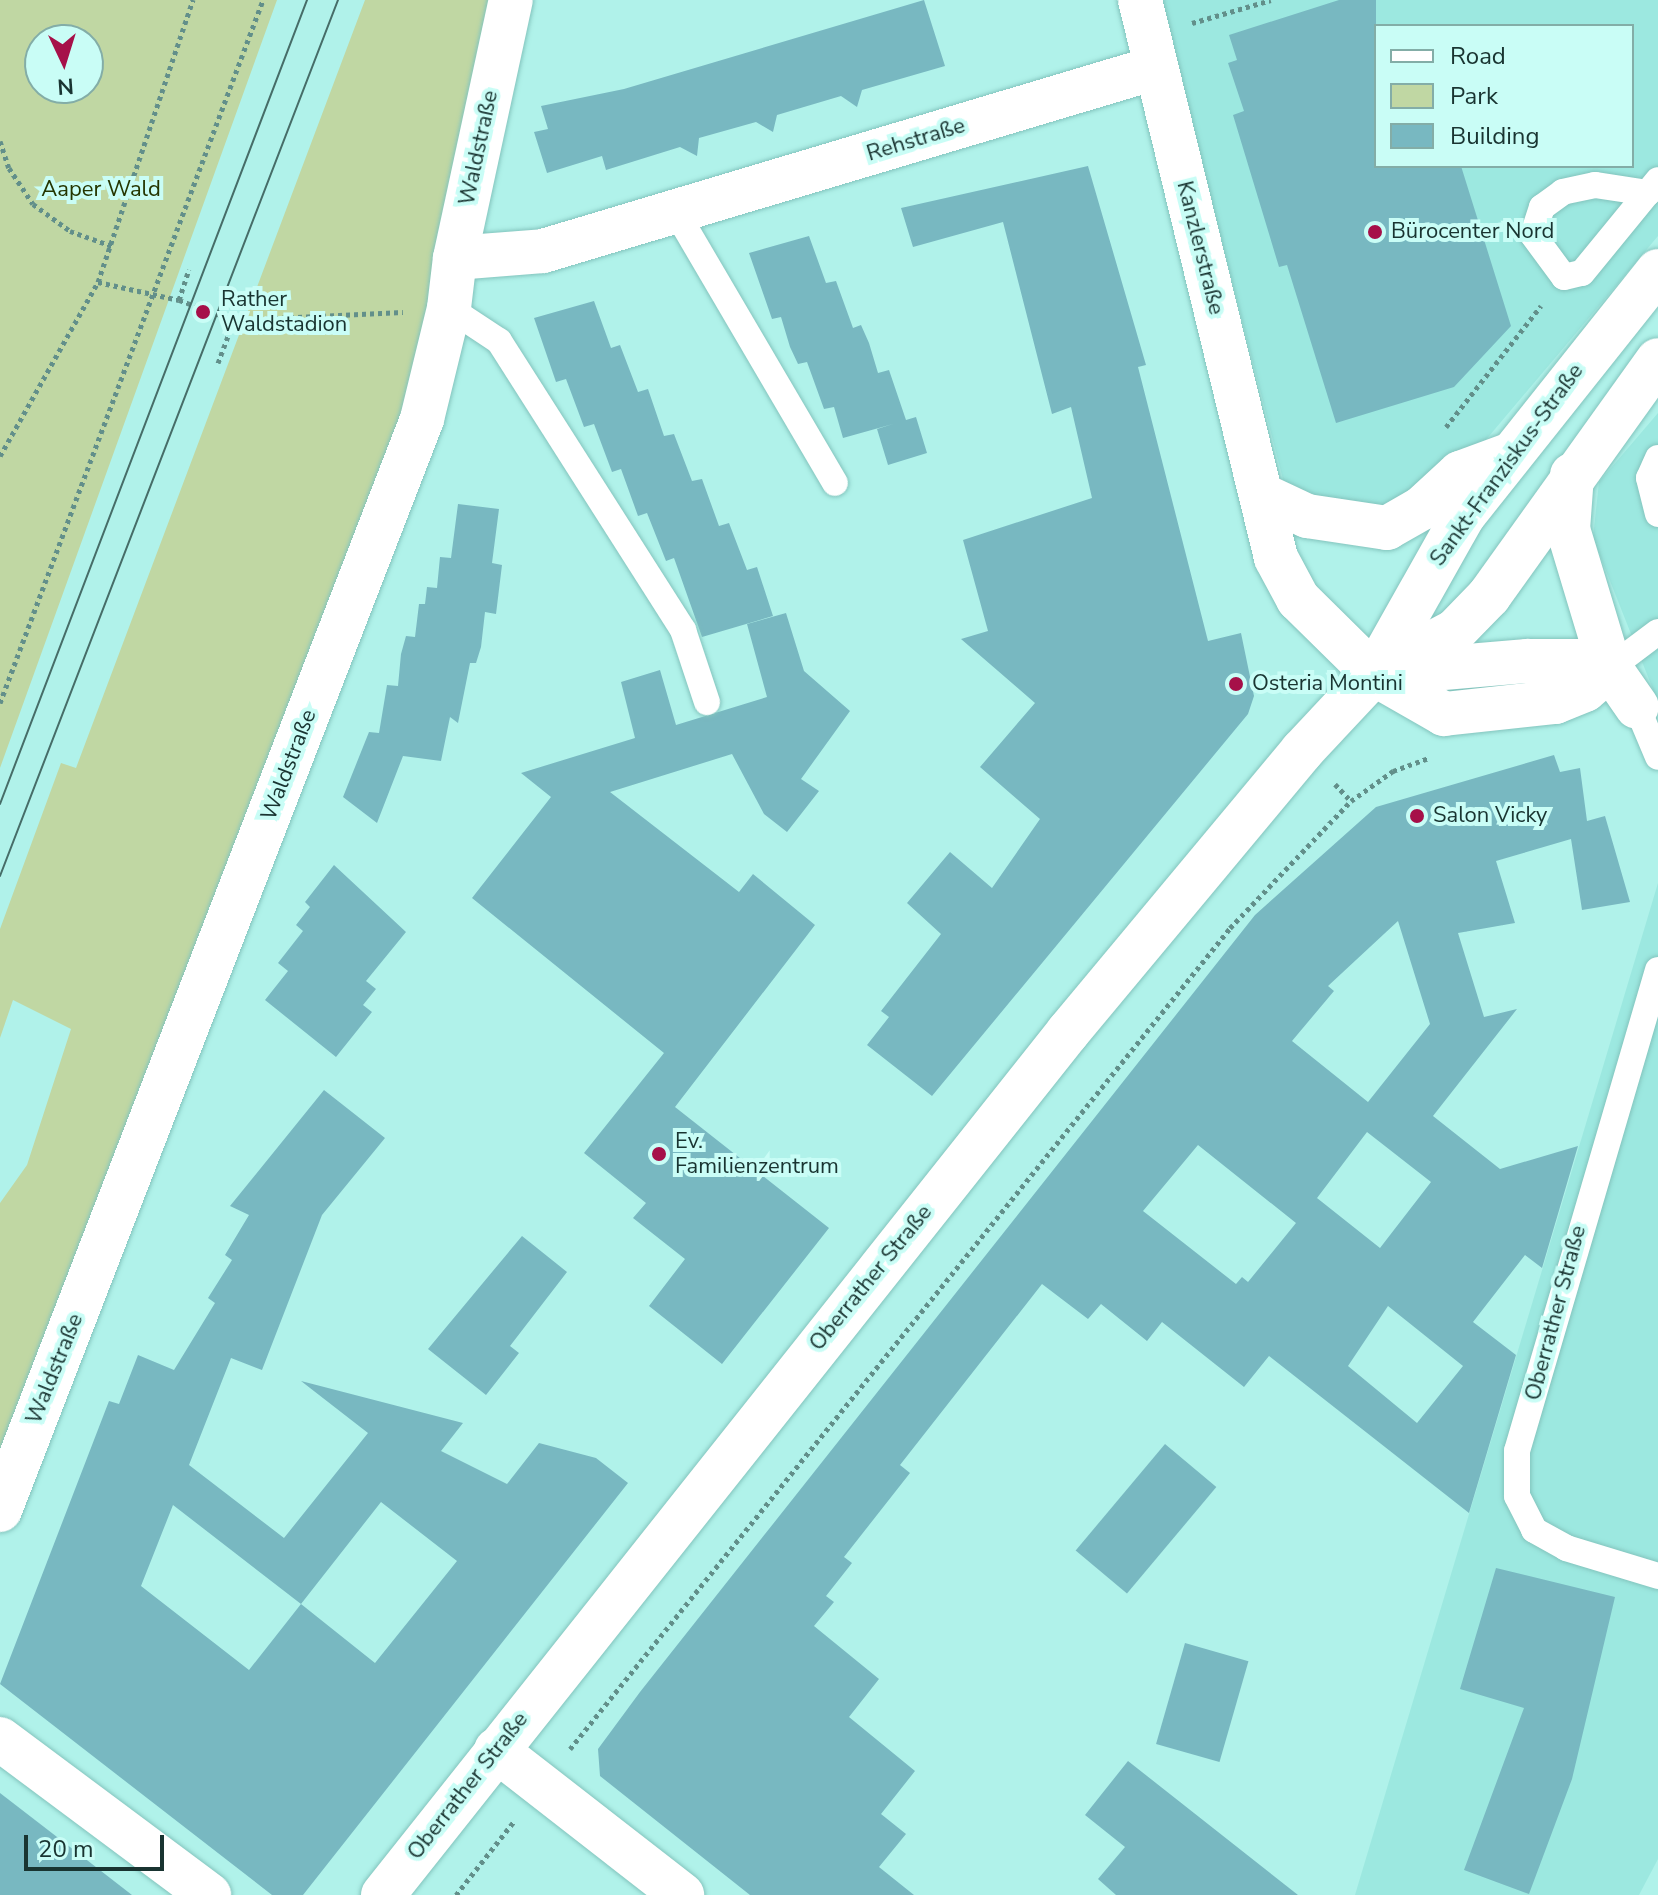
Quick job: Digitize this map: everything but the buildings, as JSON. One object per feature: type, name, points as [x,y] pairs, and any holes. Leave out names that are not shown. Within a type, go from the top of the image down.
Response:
[{"type":"street","name":"Waldstraße","points":[[0,1510],[422,419],[432,310],[455,258],[511,0]]},
{"type":"street","name":"Rehstraße","points":[[455,258],[543,251],[676,212],[1148,35]]},
{"type":"street","name":"Kanzlerstraße","points":[[1148,35],[1286,582],[1374,674]]},
{"type":"street","name":"Sankt-Franziskus-Straße","points":[[1374,674],[1425,577],[1509,455],[1658,271]]},
{"type":"street","points":[[1374,674],[1455,631],[1489,596],[1572,475],[1658,360]]},
{"type":"street","points":[[1262,495],[1307,516],[1387,528],[1422,508],[1460,473],[1509,455]]},
{"type":"street","points":[[1572,475],[1568,529],[1610,668],[1637,707]]},
{"type":"street","points":[[1374,674],[1527,661],[1579,661],[1610,668]]},
{"type":"street","name":"Oberrather Straße","points":[[383,1895],[1068,1032],[1302,751],[1374,674]]},
{"type":"street","points":[[0,1739],[209,1895]]},
{"type":"street","points":[[496,1750],[682,1895]]},
{"type":"lane","points":[[1595,185],[1653,187],[1582,273],[1564,277],[1533,235],[1542,207],[1563,192],[1595,185]]},
{"type":"lane","points":[[676,212],[835,483]]},
{"type":"lane","points":[[432,310],[499,341],[683,630],[707,702]]},
{"type":"lane","points":[[1658,458],[1649,478],[1658,514]]},
{"type":"lane","points":[[1610,668],[1658,632]]},
{"type":"lane","points":[[1637,707],[1658,757]]},
{"type":"lane","name":"Oberrather Straße","points":[[1658,970],[1517,1451],[1517,1496],[1534,1530],[1566,1548],[1658,1576]]},
{"type":"path","points":[[0,456],[98,282],[193,0]]},
{"type":"path","points":[[0,703],[150,293],[263,0]]},
{"type":"path","points":[[1148,35],[1271,0]]},
{"type":"path","points":[[0,141],[9,168],[33,204],[70,231],[112,246]]},
{"type":"path","points":[[179,300],[189,270]]},
{"type":"path","points":[[1440,434],[1564,277]]},
{"type":"path","points":[[98,282],[179,300],[234,320],[432,310]]},
{"type":"path","points":[[218,363],[234,320]]},
{"type":"path","points":[[456,1895],[1230,928],[1351,801],[1393,771],[1437,756]]},
{"type":"shaded area","points":[[1160,0],[1658,0],[1658,236],[1441,493],[1363,522],[1287,495]]},
{"type":"shaded area","points":[[1658,413],[1658,702],[1593,538],[1599,482]]},
{"type":"shaded area","points":[[1658,883],[1658,1859],[1639,1895],[1355,1895]]},
{"type":"green space","name":"Aaper Wald","points":[[0,0],[277,0],[0,768]]},
{"type":"green space","points":[[365,0],[502,0],[436,319],[0,1494],[0,1203],[27,1165],[71,1029],[13,1000],[0,1038],[0,929],[61,763],[76,768]]},
{"type":"tram line","points":[[0,804],[307,0]]},
{"type":"tram line","points":[[0,876],[338,0]]},
{"type":"place","name":"Bürocenter Nord","points":[[1375,232]]},
{"type":"place","name":"Rather Waldstadion","points":[[203,312]]},
{"type":"place","name":"Osteria Montini","points":[[1236,684]]},
{"type":"place","name":"Salon Vicky","points":[[1417,816]]},
{"type":"place","name":"Ev. Familienzentrum","points":[[659,1154]]}]
